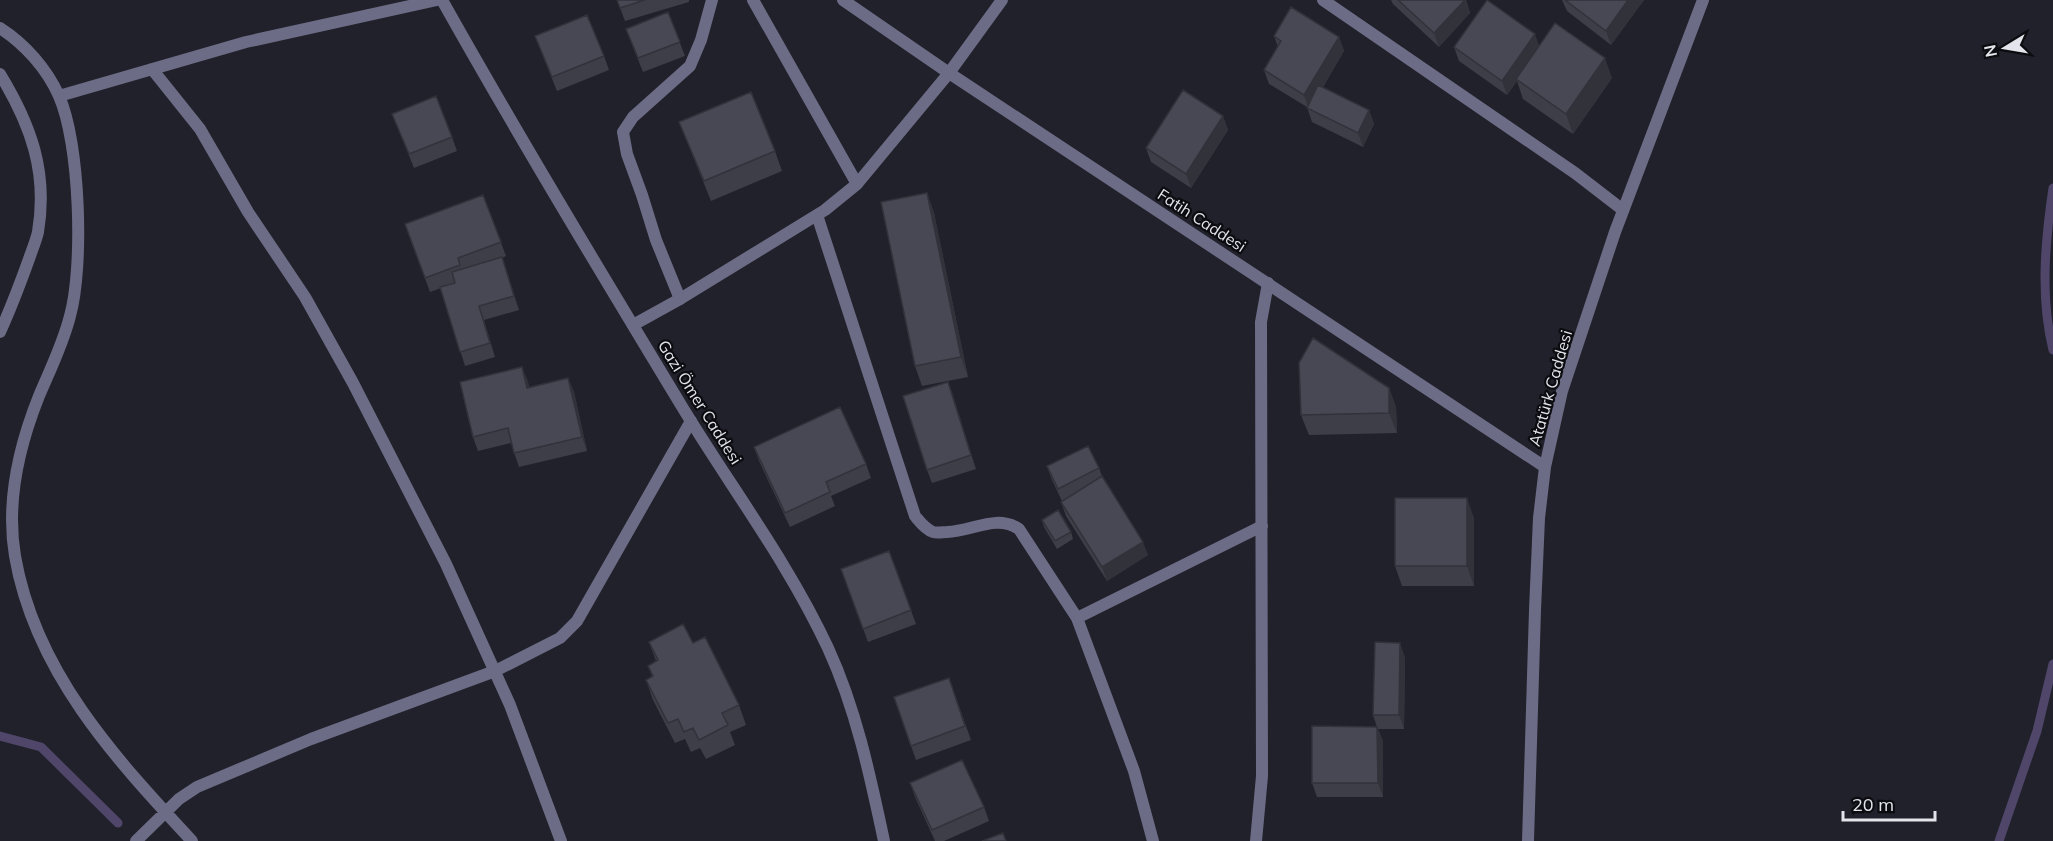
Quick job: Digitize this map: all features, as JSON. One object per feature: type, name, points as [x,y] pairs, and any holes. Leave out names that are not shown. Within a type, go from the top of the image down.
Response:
[{"type":"street","points":[[59,96],[246,42],[437,0]]},
{"type":"street","name":"Gazi Ömer Caddesi","points":[[442,0],[517,132],[633,325],[795,585],[828,648],[850,704],[870,774],[884,841]]},
{"type":"street","points":[[680,299],[627,154],[623,132],[633,117],[690,66],[701,40],[712,0]]},
{"type":"street","points":[[753,0],[857,184]]},
{"type":"street","name":"Fatih Caddesi","points":[[843,0],[949,73],[1545,466]]},
{"type":"street","points":[[633,325],[680,299],[825,210],[857,184],[949,73],[1002,0]]},
{"type":"street","points":[[1323,0],[1575,173],[1623,210]]},
{"type":"street","name":"Atatürk Caddesi","points":[[1528,841],[1539,518],[1545,466],[1562,391],[1623,210],[1703,0]]},
{"type":"street","points":[[0,28],[43,68],[59,96],[68,126],[76,182],[78,236],[76,284],[70,316],[58,354],[38,398],[17,467],[12,511],[15,554],[23,594],[53,667],[74,701],[165,812],[192,841]]},
{"type":"street","points":[[153,69],[200,129],[248,212],[305,297],[353,383],[446,564],[495,671],[561,841]]},
{"type":"street","points":[[0,74],[20,110],[32,139],[40,174],[38,234],[15,299],[0,332]]},
{"type":"street","points":[[817,215],[915,516],[924,527],[934,532],[954,532],[998,522],[1009,522],[1019,529],[1077,618],[1134,771],[1154,841]]},
{"type":"street","points":[[1257,841],[1262,776],[1261,322],[1268,283]]},
{"type":"street","points":[[136,841],[186,794],[217,778],[311,739],[495,671],[560,638],[577,621],[691,421]]},
{"type":"street","points":[[1077,618],[1262,526]]},
{"type":"building","points":[[617,0],[645,0],[620,8]]},
{"type":"building","points":[[1398,0],[1465,0],[1434,33]]},
{"type":"building","points":[[1487,0],[1535,34],[1502,81],[1454,47]]},
{"type":"building","points":[[1565,0],[1628,0],[1606,31]]},
{"type":"building","points":[[1291,7],[1339,37],[1304,95],[1264,70],[1281,41],[1274,36]]},
{"type":"building","points":[[668,12],[680,42],[638,58],[626,29]]},
{"type":"building","points":[[587,15],[604,56],[552,77],[535,36]]},
{"type":"building","points":[[1555,23],[1605,58],[1566,114],[1516,79]]},
{"type":"building","points":[[1318,85],[1369,110],[1358,133],[1307,108]]},
{"type":"building","points":[[1183,90],[1223,116],[1186,174],[1146,148]]},
{"type":"building","points":[[751,92],[775,151],[704,181],[679,122]]},
{"type":"building","points":[[436,96],[452,137],[409,154],[392,114]]},
{"type":"building","points":[[927,193],[961,357],[915,366],[881,202]]},
{"type":"building","points":[[483,195],[501,242],[458,258],[460,265],[425,278],[405,224]]},
{"type":"building","points":[[502,257],[514,296],[479,306],[490,343],[460,352],[440,287],[455,283],[452,272]]},
{"type":"building","points":[[1313,338],[1389,388],[1389,413],[1301,415],[1299,363]]},
{"type":"building","points":[[522,367],[527,388],[568,378],[582,437],[514,453],[508,428],[473,437],[460,382]]},
{"type":"building","points":[[948,382],[971,455],[927,470],[903,396]]},
{"type":"building","points":[[840,407],[866,464],[826,482],[830,492],[785,513],[754,447]]},
{"type":"building","points":[[1088,446],[1099,468],[1058,489],[1047,466]]},
{"type":"building","points":[[1102,476],[1143,542],[1102,567],[1061,502]]},
{"type":"building","points":[[1395,498],[1467,498],[1467,566],[1395,566]]},
{"type":"building","points":[[1058,510],[1071,532],[1055,541],[1042,520]]},
{"type":"building","points":[[889,551],[911,610],[863,629],[841,569]]},
{"type":"building","points":[[683,624],[693,643],[705,637],[739,705],[722,713],[728,725],[699,740],[693,728],[684,732],[678,719],[668,723],[646,680],[653,676],[648,666],[658,660],[649,642]]},
{"type":"building","points":[[1375,642],[1400,643],[1399,715],[1373,715]]},
{"type":"building","points":[[949,678],[965,726],[911,746],[894,697]]},
{"type":"building","points":[[1312,726],[1377,727],[1378,783],[1312,783]]},
{"type":"building","points":[[962,760],[984,807],[932,830],[910,783]]},
{"type":"building","points":[[1003,833],[1006,841],[982,841]]},
{"type":"waterway","points":[[2053,188],[2045,269],[2046,310],[2053,350]]},
{"type":"waterway","points":[[1999,841],[2037,731],[2053,664]]},
{"type":"waterway","points":[[0,736],[41,747],[118,823]]}]
